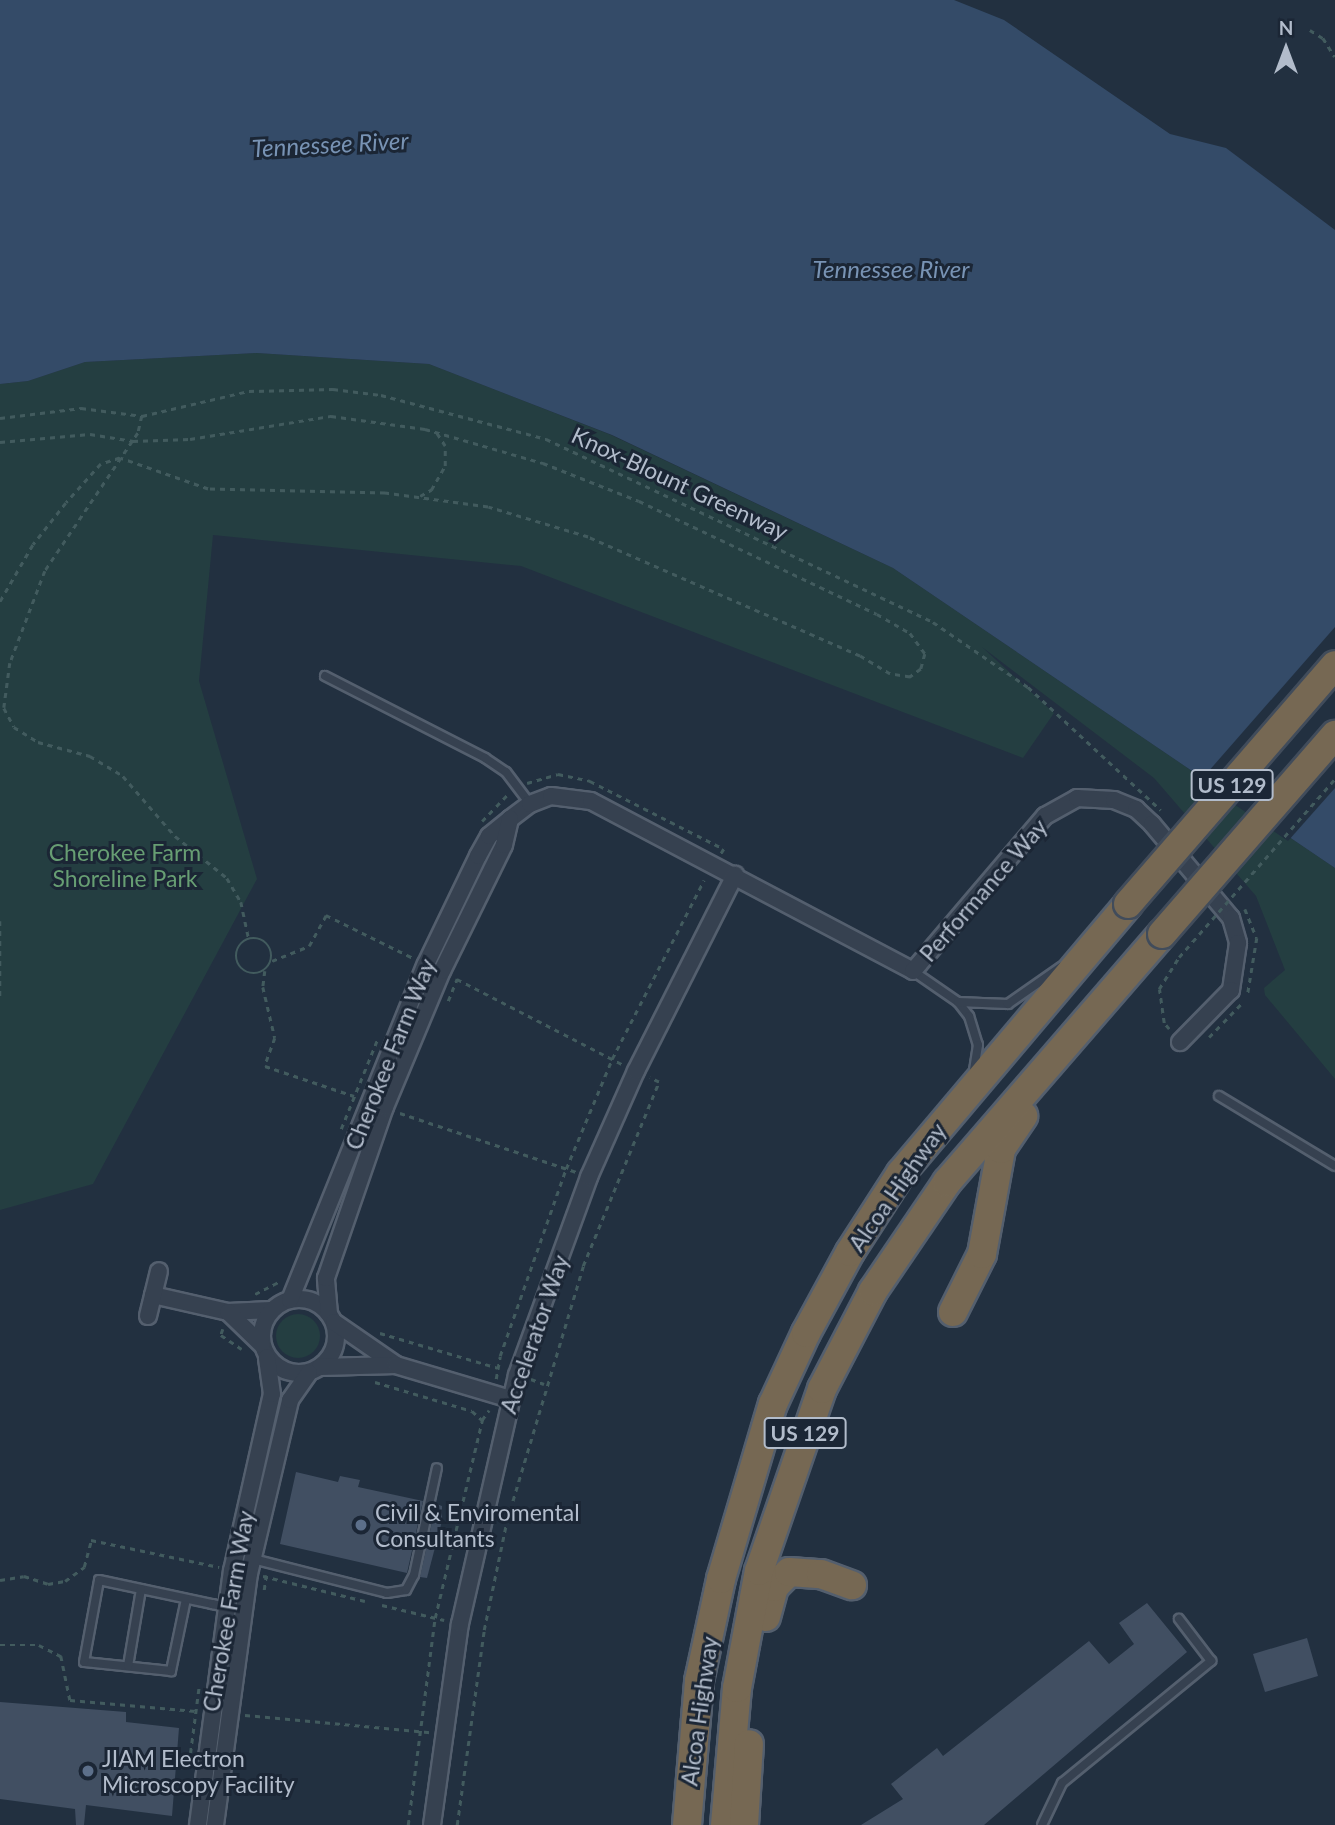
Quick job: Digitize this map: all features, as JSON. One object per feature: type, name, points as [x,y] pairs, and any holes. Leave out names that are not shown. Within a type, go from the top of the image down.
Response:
[{"type":"highway","name":"Alcoa Highway","points":[[687,1825],[687,1776],[701,1668],[721,1579],[774,1405],[850,1252],[901,1173],[971,1088],[1335,665]]},
{"type":"highway","name":"Alcoa Highway","points":[[725,1825],[737,1688],[759,1571],[822,1389],[873,1291],[947,1182],[1335,735]]},
{"type":"highway","points":[[953,1312],[982,1254],[1001,1149],[1029,1108],[1119,1003],[1126,976]]},
{"type":"highway","points":[[744,1825],[751,1703],[774,1587],[789,1572],[821,1574],[852,1585]]},
{"type":"street","name":"Cherokee Farm Way","points":[[290,1300],[419,961],[489,836],[530,804],[551,796],[591,801],[912,971]]},
{"type":"street","name":"Performance Way","points":[[912,971],[1045,816],[1077,798],[1114,800],[1136,809],[1152,824],[1231,918],[1238,943],[1231,990],[1180,1042]]},
{"type":"street","name":"Cherokee Farm Way","points":[[331,1318],[326,1278],[385,1108],[442,971],[504,845],[510,819]]},
{"type":"street","name":"Accelerator Way","points":[[432,1825],[442,1733],[460,1624],[510,1399],[589,1177],[636,1071],[734,875]]},
{"type":"street","points":[[148,1316],[159,1271]]},
{"type":"street","points":[[153,1295],[228,1312],[271,1310],[290,1300],[311,1301],[396,1364],[510,1399]]},
{"type":"street","points":[[265,1351],[261,1333],[271,1310]]},
{"type":"street","points":[[228,1312],[285,1372],[396,1364]]},
{"type":"street","points":[[314,1370],[335,1347],[331,1318]]},
{"type":"street","name":"Cherokee Farm Way","points":[[198,1825],[203,1711],[272,1394],[265,1351]]},
{"type":"street","name":"Cherokee Farm Way","points":[[215,1825],[228,1714],[251,1567],[290,1400],[314,1370]]},
{"type":"lane","points":[[325,676],[485,758],[519,787],[530,804]]},
{"type":"lane","points":[[958,1002],[1008,1004],[1087,951]]},
{"type":"lane","name":"Cherokee Farm Way","points":[[912,971],[958,1002],[976,1031],[978,1045],[971,1088]]},
{"type":"lane","points":[[1219,1096],[1335,1166]]},
{"type":"lane","points":[[251,1567],[387,1593],[406,1590],[414,1575],[438,1468]]},
{"type":"lane","points":[[186,1598],[171,1671],[84,1661],[99,1580],[186,1598],[226,1607]]},
{"type":"lane","points":[[128,1666],[141,1589]]},
{"type":"lane","points":[[1042,1825],[1062,1783],[1211,1661],[1179,1619]]},
{"type":"path","points":[[1310,30],[1323,38],[1335,57]]},
{"type":"path","name":"Knox-Blount Greenway","points":[[0,418],[81,408],[142,416],[250,391],[333,389],[381,395],[546,439],[933,622],[1028,687],[1162,811]]},
{"type":"path","points":[[142,416],[133,441],[45,571],[10,663],[4,708],[14,727],[38,742],[90,756],[123,776],[175,836],[227,878],[240,902],[250,939]]},
{"type":"path","points":[[0,442],[90,434],[133,441],[190,439],[331,416],[436,432],[588,479],[877,614],[910,633],[925,654],[921,669],[910,677],[890,674],[860,656],[588,537],[488,507],[419,496],[208,489],[120,458],[101,464],[66,503],[33,545],[0,601]]},
{"type":"path","points":[[419,496],[431,490],[445,466],[445,446],[436,432]]},
{"type":"path","points":[[408,1825],[417,1731],[435,1618],[482,1420],[494,1394],[500,1356],[554,1200],[612,1059],[654,972],[724,849],[590,781],[558,774],[519,787],[492,807],[480,825]]},
{"type":"path","points":[[1231,892],[1248,912],[1257,938],[1247,994],[1237,1011],[1195,1049],[1180,1042],[1164,1023],[1159,989],[1179,957],[1335,779]]},
{"type":"path","points":[[250,939],[237,952],[242,969],[259,974],[272,961],[309,946],[326,915],[419,961]]},
{"type":"path","points":[[0,921],[0,996]]},
{"type":"path","points":[[250,939],[267,944],[272,961]]},
{"type":"path","points":[[418,945],[419,961]]},
{"type":"path","points":[[407,970],[419,961]]},
{"type":"path","points":[[442,971],[659,1082],[613,1186],[544,1384],[507,1520],[484,1630],[457,1825]]},
{"type":"path","points":[[447,1003],[457,979]]},
{"type":"path","points":[[339,1135],[380,1033]]},
{"type":"path","points":[[396,1126],[406,1101]]},
{"type":"path","points":[[369,1380],[472,1411],[482,1420]]},
{"type":"path","points":[[0,1580],[24,1576],[48,1584],[65,1581],[84,1567],[92,1540],[232,1571]]},
{"type":"path","points":[[251,1567],[484,1630]]},
{"type":"path","points":[[0,1645],[39,1645],[61,1656],[70,1700],[203,1711]]},
{"type":"path","points":[[228,1714],[442,1733]]},
{"type":"green space","name":"Cherokee Farm Shoreline Park","points":[[257,353],[429,364],[611,435],[893,568],[1335,868],[1335,1079],[1265,995],[1264,988],[1285,970],[1256,896],[1154,778],[982,647],[1054,713],[1023,758],[521,566],[213,535],[199,681],[257,879],[93,1184],[0,1210],[0,384],[28,381],[85,362]]},
{"type":"green space","points":[[298,1314],[307,1315],[314,1320],[319,1327],[319,1345],[314,1352],[307,1357],[298,1358],[289,1357],[282,1352],[277,1345],[276,1336],[277,1327],[282,1320],[289,1315]]},
{"type":"water","name":"Tennessee River","points":[[0,0],[954,0],[1004,20],[1170,134],[1226,148],[1335,230],[1335,868],[893,568],[612,435],[429,364],[257,353],[85,362],[28,381],[0,384]]},
{"type":"pier","points":[[1335,627],[1335,788],[1288,841],[1200,781]]},
{"type":"building","name":"Civil & Enviromental Consultants","points":[[296,1472],[338,1482],[340,1476],[360,1480],[358,1487],[423,1501],[407,1573],[280,1544]]},
{"type":"building","points":[[436,1504],[442,1506],[442,1521],[427,1578],[420,1577]]},
{"type":"building","points":[[1147,1603],[1187,1652],[984,1825],[861,1825],[903,1799],[891,1784],[937,1748],[943,1756],[1089,1641],[1109,1664],[1134,1644],[1119,1623]]},
{"type":"building","points":[[1307,1638],[1318,1676],[1265,1692],[1253,1654]]},
{"type":"building","name":"JIAM Electron Microscopy Facility","points":[[0,1702],[126,1712],[126,1722],[179,1728],[172,1816],[86,1805],[84,1825],[76,1825],[75,1809],[0,1799]]},
{"type":"place","name":"Civil & Enviromental Consultants","points":[[361,1525]]},
{"type":"place","name":"JIAM Electron Microscopy Facility","points":[[88,1771]]}]
